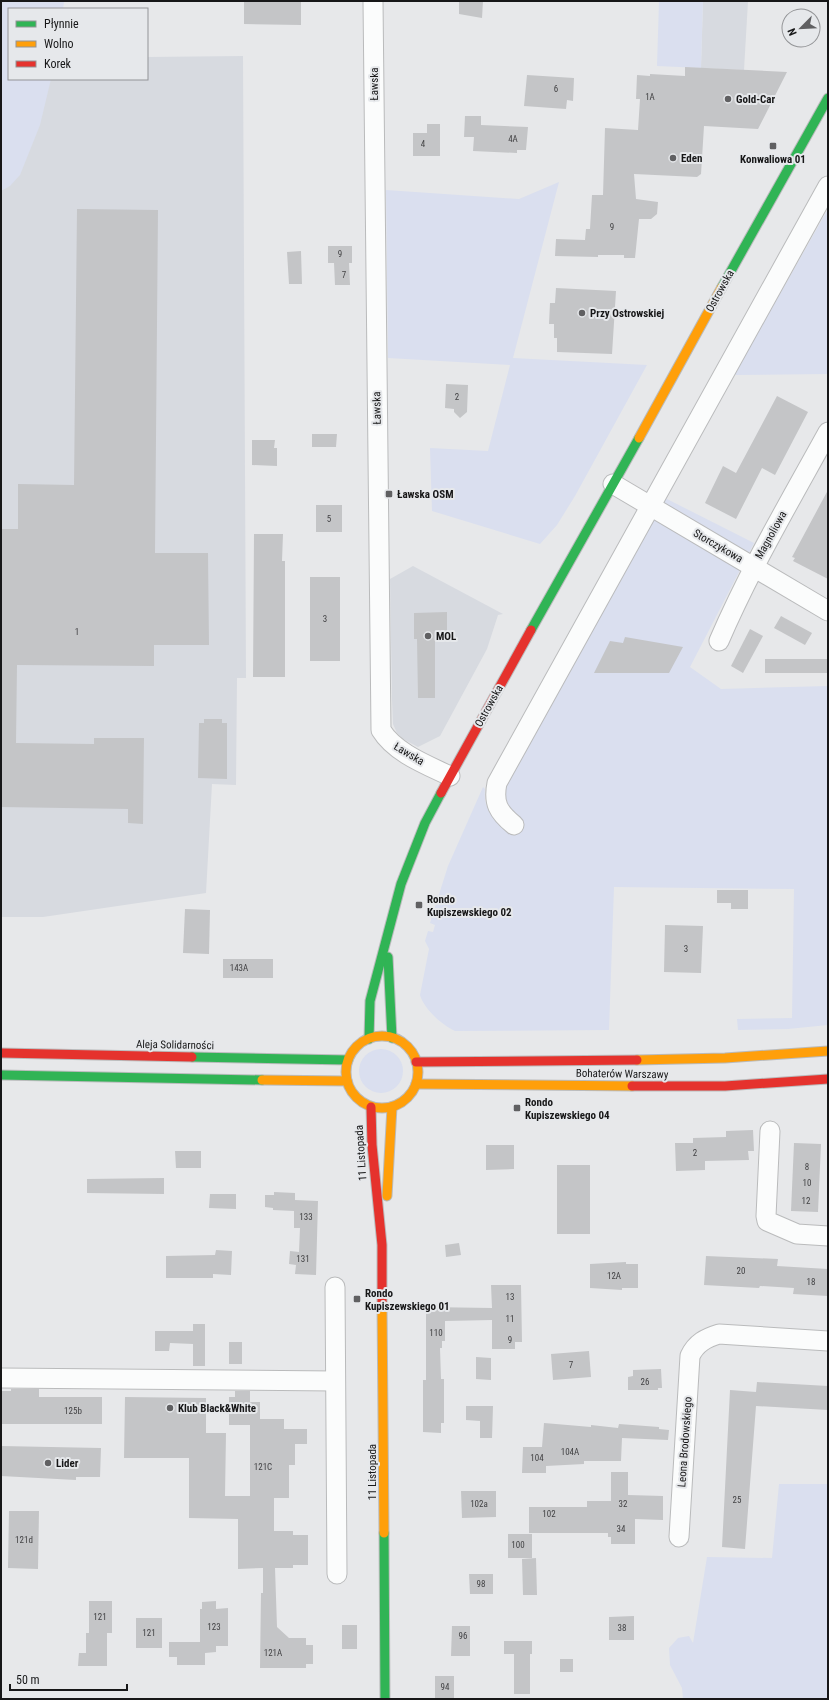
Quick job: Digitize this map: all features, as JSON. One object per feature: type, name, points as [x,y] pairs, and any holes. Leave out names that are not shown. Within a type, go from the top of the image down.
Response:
[{"type":"main road","name":"Ostrowska","points":[[369,1039],[370,1001],[401,884],[425,823],[828,98]]},
{"type":"main road","name":"Ostrowska","points":[[387,938],[392,1038]]},
{"type":"main road","points":[[380,1036],[392,1038],[407,1047],[416,1062],[418,1073],[416,1084],[406,1098],[392,1107],[371,1107],[355,1097],[347,1081],[346,1071],[348,1060],[356,1047],[369,1039],[380,1036]]},
{"type":"main road","name":"Bohaterów Warszawy","points":[[416,1062],[706,1059],[775,1056],[828,1051]]},
{"type":"main road","name":"Aleja Solidarności","points":[[1,1053],[348,1060]]},
{"type":"main road","points":[[1,1075],[347,1081]]},
{"type":"main road","name":"Bohaterów Warszawy","points":[[416,1084],[697,1087],[776,1085],[828,1079]]},
{"type":"main road","name":"11 Listopada","points":[[371,1107],[372,1145],[382,1245],[385,1699]]},
{"type":"main road","name":"11 Listopada","points":[[382,1245],[391,1145],[392,1107]]},
{"type":"street","name":"Ławska","points":[[374,1],[381,730],[387,741],[420,761],[450,776]]},
{"type":"street","points":[[514,825],[505,817],[497,806],[495,794],[497,783],[828,186]]},
{"type":"street","name":"Magnoliowa","points":[[719,641],[753,567],[828,432]]},
{"type":"street","points":[[613,484],[650,506]]},
{"type":"street","name":"Storczykowa","points":[[650,506],[828,610]]},
{"type":"street","points":[[770,1132],[767,1221],[797,1234],[828,1236]]},
{"type":"street","points":[[335,1287],[337,1574]]},
{"type":"street","name":"Leona Brodowskiego","points":[[679,1537],[690,1356],[694,1347],[708,1337],[719,1334],[828,1341]]},
{"type":"street","points":[[1,1378],[335,1381]]},
{"type":"shaded area","points":[[1,1],[69,1],[64,2],[63,8],[8,8],[8,80],[51,80],[40,125],[20,175],[10,186],[1,191]]},
{"type":"shaded area","points":[[659,1],[703,1],[701,68],[657,66]]},
{"type":"shaded area","points":[[703,1],[748,1],[744,70],[701,68]]},
{"type":"shaded area","points":[[243,56],[246,678],[237,678],[236,785],[212,784],[206,893],[43,917],[1,917],[1,59],[8,80],[148,80],[148,57]]},
{"type":"shaded area","points":[[559,182],[513,358],[647,365],[575,496],[557,525],[540,544],[432,511],[430,448],[488,451],[510,365],[388,358],[386,190],[519,199]]},
{"type":"shaded area","points":[[828,209],[828,374],[734,375]]},
{"type":"shaded area","points":[[663,497],[754,543],[690,667],[721,689],[828,686],[828,1025],[788,1029],[738,1030],[737,1019],[792,1018],[794,889],[614,887],[609,1030],[455,1031],[445,1025],[429,1011],[420,995],[429,949],[425,941],[428,931],[433,932],[435,925],[430,923],[448,866],[483,787],[485,789],[485,800],[488,810],[502,826],[509,812],[503,791]]},
{"type":"shaded area","points":[[413,566],[503,614],[498,615],[487,649],[440,736],[418,747],[403,739],[397,733],[393,724],[392,700],[390,579]]},
{"type":"shaded area","points":[[381,1049],[393,1053],[399,1059],[403,1071],[399,1083],[393,1089],[381,1093],[369,1089],[363,1083],[359,1071],[363,1059],[369,1053]]},
{"type":"shaded area","points":[[779,1484],[828,1484],[828,1699],[683,1699],[682,1688],[670,1665],[669,1648],[678,1638],[689,1636],[693,1643],[707,1557],[772,1558]]},
{"type":"building","points":[[244,1],[301,1],[301,25],[244,24]]},
{"type":"building","points":[[459,1],[483,1],[482,18],[459,14]]},
{"type":"building","points":[[685,67],[787,72],[758,129],[704,126],[701,174],[697,177],[634,174],[636,199],[658,202],[657,214],[651,219],[639,219],[635,258],[624,258],[624,255],[598,255],[598,257],[555,256],[556,239],[585,240],[586,229],[590,229],[592,195],[603,195],[605,128],[638,130],[640,99],[636,99],[637,75],[650,76],[650,74],[685,76]]},
{"type":"building","points":[[527,75],[574,78],[573,101],[567,100],[566,109],[524,106]]},
{"type":"building","points":[[465,116],[481,116],[481,125],[528,127],[526,150],[517,150],[517,153],[473,151],[474,137],[464,137]]},
{"type":"building","points":[[427,124],[440,124],[440,156],[413,156],[413,133],[427,133]]},
{"type":"building","points":[[77,209],[158,210],[155,553],[208,553],[209,645],[154,645],[154,666],[17,665],[16,743],[94,744],[94,738],[144,738],[143,824],[128,823],[128,809],[1,807],[1,529],[18,529],[18,484],[74,485]]},
{"type":"building","points":[[328,246],[352,246],[352,263],[349,263],[350,285],[335,285],[334,263],[328,263]]},
{"type":"building","points":[[301,251],[302,284],[289,284],[287,252]]},
{"type":"building","name":"Przy Ostrowskiej","points":[[556,288],[616,291],[612,354],[557,352],[557,338],[554,338],[554,324],[549,324],[550,303],[555,303]]},
{"type":"building","points":[[446,384],[468,385],[467,412],[460,418],[454,412],[454,409],[445,408]]},
{"type":"building","points":[[777,396],[808,412],[775,475],[762,468],[736,519],[705,503],[723,466],[736,473]]},
{"type":"building","points":[[312,434],[337,434],[336,447],[312,447]]},
{"type":"building","points":[[252,440],[275,440],[274,448],[277,448],[277,466],[252,465]]},
{"type":"building","points":[[828,490],[828,579],[793,561],[795,558],[792,557]]},
{"type":"building","points":[[316,505],[342,505],[342,532],[316,532]]},
{"type":"building","points":[[254,534],[283,534],[282,561],[285,561],[285,677],[253,677]]},
{"type":"building","points":[[310,577],[340,577],[340,661],[310,661]]},
{"type":"building","points":[[447,612],[447,639],[435,639],[435,698],[418,698],[417,639],[414,639],[414,613]]},
{"type":"building","points":[[781,616],[812,633],[805,645],[774,628]]},
{"type":"building","points":[[750,629],[763,636],[743,673],[731,666]]},
{"type":"building","points":[[625,637],[683,647],[669,673],[594,673],[610,641],[623,643]]},
{"type":"building","points":[[765,659],[828,659],[828,673],[765,673]]},
{"type":"building","points":[[204,719],[222,719],[222,723],[227,723],[227,779],[198,778],[199,723],[204,723]]},
{"type":"building","points":[[717,890],[748,890],[748,909],[731,909],[731,903],[717,903]]},
{"type":"building","points":[[185,909],[210,910],[209,954],[183,953]]},
{"type":"building","points":[[665,925],[703,926],[701,973],[664,972]]},
{"type":"building","points":[[223,959],[273,959],[273,978],[223,978]]},
{"type":"building","points":[[753,1130],[754,1151],[748,1151],[749,1160],[705,1161],[705,1170],[676,1171],[675,1143],[693,1143],[693,1138],[726,1137],[726,1131]]},
{"type":"building","points":[[794,1143],[821,1144],[818,1212],[791,1211]]},
{"type":"building","points":[[486,1145],[514,1145],[514,1169],[486,1170]]},
{"type":"building","points":[[175,1151],[201,1151],[201,1168],[176,1168]]},
{"type":"building","points":[[557,1165],[590,1165],[590,1234],[557,1234]]},
{"type":"building","points":[[164,1178],[164,1194],[87,1193],[87,1179]]},
{"type":"building","points":[[274,1192],[295,1193],[295,1200],[318,1201],[316,1275],[295,1274],[296,1265],[289,1264],[290,1251],[299,1252],[300,1228],[294,1228],[294,1211],[273,1210],[273,1208],[265,1207],[265,1195],[274,1195]]},
{"type":"building","points":[[210,1194],[236,1194],[236,1209],[209,1208]]},
{"type":"building","points":[[459,1243],[461,1255],[446,1257],[445,1245]]},
{"type":"building","points":[[216,1250],[232,1251],[231,1275],[213,1274],[213,1278],[166,1278],[166,1256],[215,1255]]},
{"type":"building","points":[[706,1256],[778,1259],[777,1266],[828,1269],[828,1296],[793,1294],[794,1288],[704,1285]]},
{"type":"building","points":[[626,1262],[626,1264],[638,1264],[638,1288],[622,1288],[622,1290],[590,1288],[590,1264]]},
{"type":"building","points":[[491,1285],[521,1285],[522,1342],[515,1342],[515,1349],[492,1349],[492,1320],[445,1321],[445,1341],[442,1341],[442,1348],[440,1348],[441,1379],[444,1379],[444,1423],[441,1423],[441,1433],[423,1432],[423,1380],[426,1380],[426,1307],[492,1308]]},
{"type":"building","points":[[193,1324],[205,1324],[205,1366],[193,1366],[193,1344],[170,1343],[169,1351],[155,1351],[155,1331],[193,1331]]},
{"type":"building","points":[[229,1342],[242,1342],[242,1364],[229,1364]]},
{"type":"building","points":[[589,1351],[591,1377],[553,1380],[551,1354]]},
{"type":"building","points":[[476,1357],[491,1358],[491,1380],[476,1379]]},
{"type":"building","points":[[661,1369],[662,1388],[658,1388],[658,1390],[628,1390],[628,1377],[633,1376],[633,1370]]},
{"type":"building","points":[[757,1382],[828,1386],[828,1410],[756,1406],[745,1549],[722,1547],[730,1390],[756,1392]]},
{"type":"building","points":[[11,1389],[39,1389],[39,1397],[102,1397],[102,1424],[1,1424],[1,1391],[11,1391]]},
{"type":"building","points":[[235,1391],[250,1391],[250,1402],[260,1402],[260,1419],[284,1419],[284,1429],[307,1429],[307,1444],[295,1444],[295,1465],[289,1465],[289,1498],[274,1498],[274,1531],[293,1531],[293,1535],[308,1535],[308,1565],[293,1565],[293,1568],[275,1568],[277,1627],[289,1638],[306,1638],[306,1645],[313,1645],[313,1664],[306,1664],[306,1668],[260,1668],[261,1593],[263,1593],[263,1568],[238,1569],[238,1519],[189,1518],[189,1458],[124,1458],[125,1397],[206,1398],[206,1433],[226,1433],[225,1496],[250,1496],[250,1425],[229,1425],[229,1397],[235,1397]]},
{"type":"building","points":[[466,1406],[493,1406],[492,1438],[480,1438],[480,1421],[466,1420]]},
{"type":"building","points":[[544,1423],[618,1428],[619,1424],[659,1427],[659,1429],[669,1430],[668,1440],[622,1438],[621,1461],[584,1461],[584,1464],[546,1466],[546,1473],[522,1473],[523,1447],[542,1447]]},
{"type":"building","points":[[1,1446],[101,1448],[100,1477],[76,1477],[76,1480],[1,1476]]},
{"type":"building","points":[[611,1472],[628,1472],[628,1495],[663,1496],[663,1520],[635,1519],[635,1544],[611,1544],[611,1537],[608,1537],[608,1533],[529,1533],[529,1507],[587,1507],[587,1501],[611,1501]]},
{"type":"building","points":[[461,1491],[496,1491],[496,1517],[462,1518]]},
{"type":"building","points":[[9,1511],[39,1511],[38,1569],[8,1568]]},
{"type":"building","points":[[508,1534],[532,1534],[532,1558],[508,1558]]},
{"type":"building","points":[[536,1558],[537,1595],[523,1595],[522,1559]]},
{"type":"building","points":[[469,1574],[493,1574],[493,1594],[470,1594]]},
{"type":"building","points":[[89,1601],[112,1601],[112,1633],[107,1633],[107,1666],[78,1666],[79,1653],[86,1653],[86,1633],[89,1633]]},
{"type":"building","points":[[216,1601],[216,1609],[228,1608],[228,1646],[216,1646],[216,1652],[205,1653],[205,1665],[177,1665],[177,1657],[169,1657],[169,1642],[200,1642],[200,1609],[202,1609],[202,1602]]},
{"type":"building","points":[[634,1616],[634,1640],[609,1640],[609,1617]]},
{"type":"building","points":[[136,1618],[162,1618],[162,1648],[136,1648]]},
{"type":"building","points":[[342,1625],[357,1625],[357,1649],[342,1649]]},
{"type":"building","points":[[452,1626],[470,1626],[470,1656],[451,1656]]},
{"type":"building","points":[[504,1641],[532,1641],[532,1654],[530,1654],[530,1694],[514,1694],[514,1654],[504,1654]]},
{"type":"building","points":[[560,1659],[573,1659],[573,1672],[560,1672]]},
{"type":"building","points":[[435,1676],[454,1676],[454,1699],[435,1699]]},
{"type":"traffic: fast","points":[[722,287],[828,98]]},
{"type":"traffic: fast","points":[[531,630],[639,438]]},
{"type":"traffic: fast","points":[[369,1039],[370,1001],[401,884],[425,823],[441,793]]},
{"type":"traffic: fast","points":[[388,957],[392,1038]]},
{"type":"traffic: fast","points":[[192,1057],[348,1060]]},
{"type":"traffic: fast","points":[[1,1075],[262,1080]]},
{"type":"traffic: fast","points":[[384,1533],[385,1699]]},
{"type":"traffic: slow","points":[[639,438],[722,287]]},
{"type":"traffic: slow","points":[[382,1036],[402,1042],[412,1052],[418,1072],[412,1092],[402,1102],[382,1108],[362,1102],[352,1092],[346,1072],[352,1052],[362,1042],[382,1036]]},
{"type":"traffic: slow","points":[[637,1060],[725,1058],[828,1051]]},
{"type":"traffic: slow","points":[[262,1080],[347,1081]]},
{"type":"traffic: slow","points":[[416,1084],[632,1086]]},
{"type":"traffic: slow","points":[[387,1196],[392,1107]]},
{"type":"traffic: slow","points":[[382,1305],[384,1533]]},
{"type":"traffic: jam","points":[[441,793],[531,630]]},
{"type":"traffic: jam","points":[[1,1053],[192,1057]]},
{"type":"traffic: jam","points":[[416,1062],[637,1060]]},
{"type":"traffic: jam","points":[[632,1086],[725,1086],[828,1079]]},
{"type":"traffic: jam","points":[[371,1107],[372,1145],[382,1245],[382,1305]]},
{"type":"place","name":"Gold-Car","points":[[728,99]]},
{"type":"place","name":"Konwaliowa 01","points":[[773,146]]},
{"type":"place","name":"Eden","points":[[673,158]]},
{"type":"place","name":"Przy Ostrowskiej","points":[[582,313]]},
{"type":"place","name":"Ławska OSM","points":[[389,494]]},
{"type":"place","name":"MOL","points":[[428,636]]},
{"type":"place","name":"Rondo Kupiszewskiego 02","points":[[419,905]]},
{"type":"place","name":"Rondo Kupiszewskiego 04","points":[[517,1108]]},
{"type":"place","name":"Rondo Kupiszewskiego 01","points":[[357,1299]]},
{"type":"place","name":"Klub Black&White","points":[[170,1408]]},
{"type":"place","name":"Lider","points":[[48,1463]]}]
